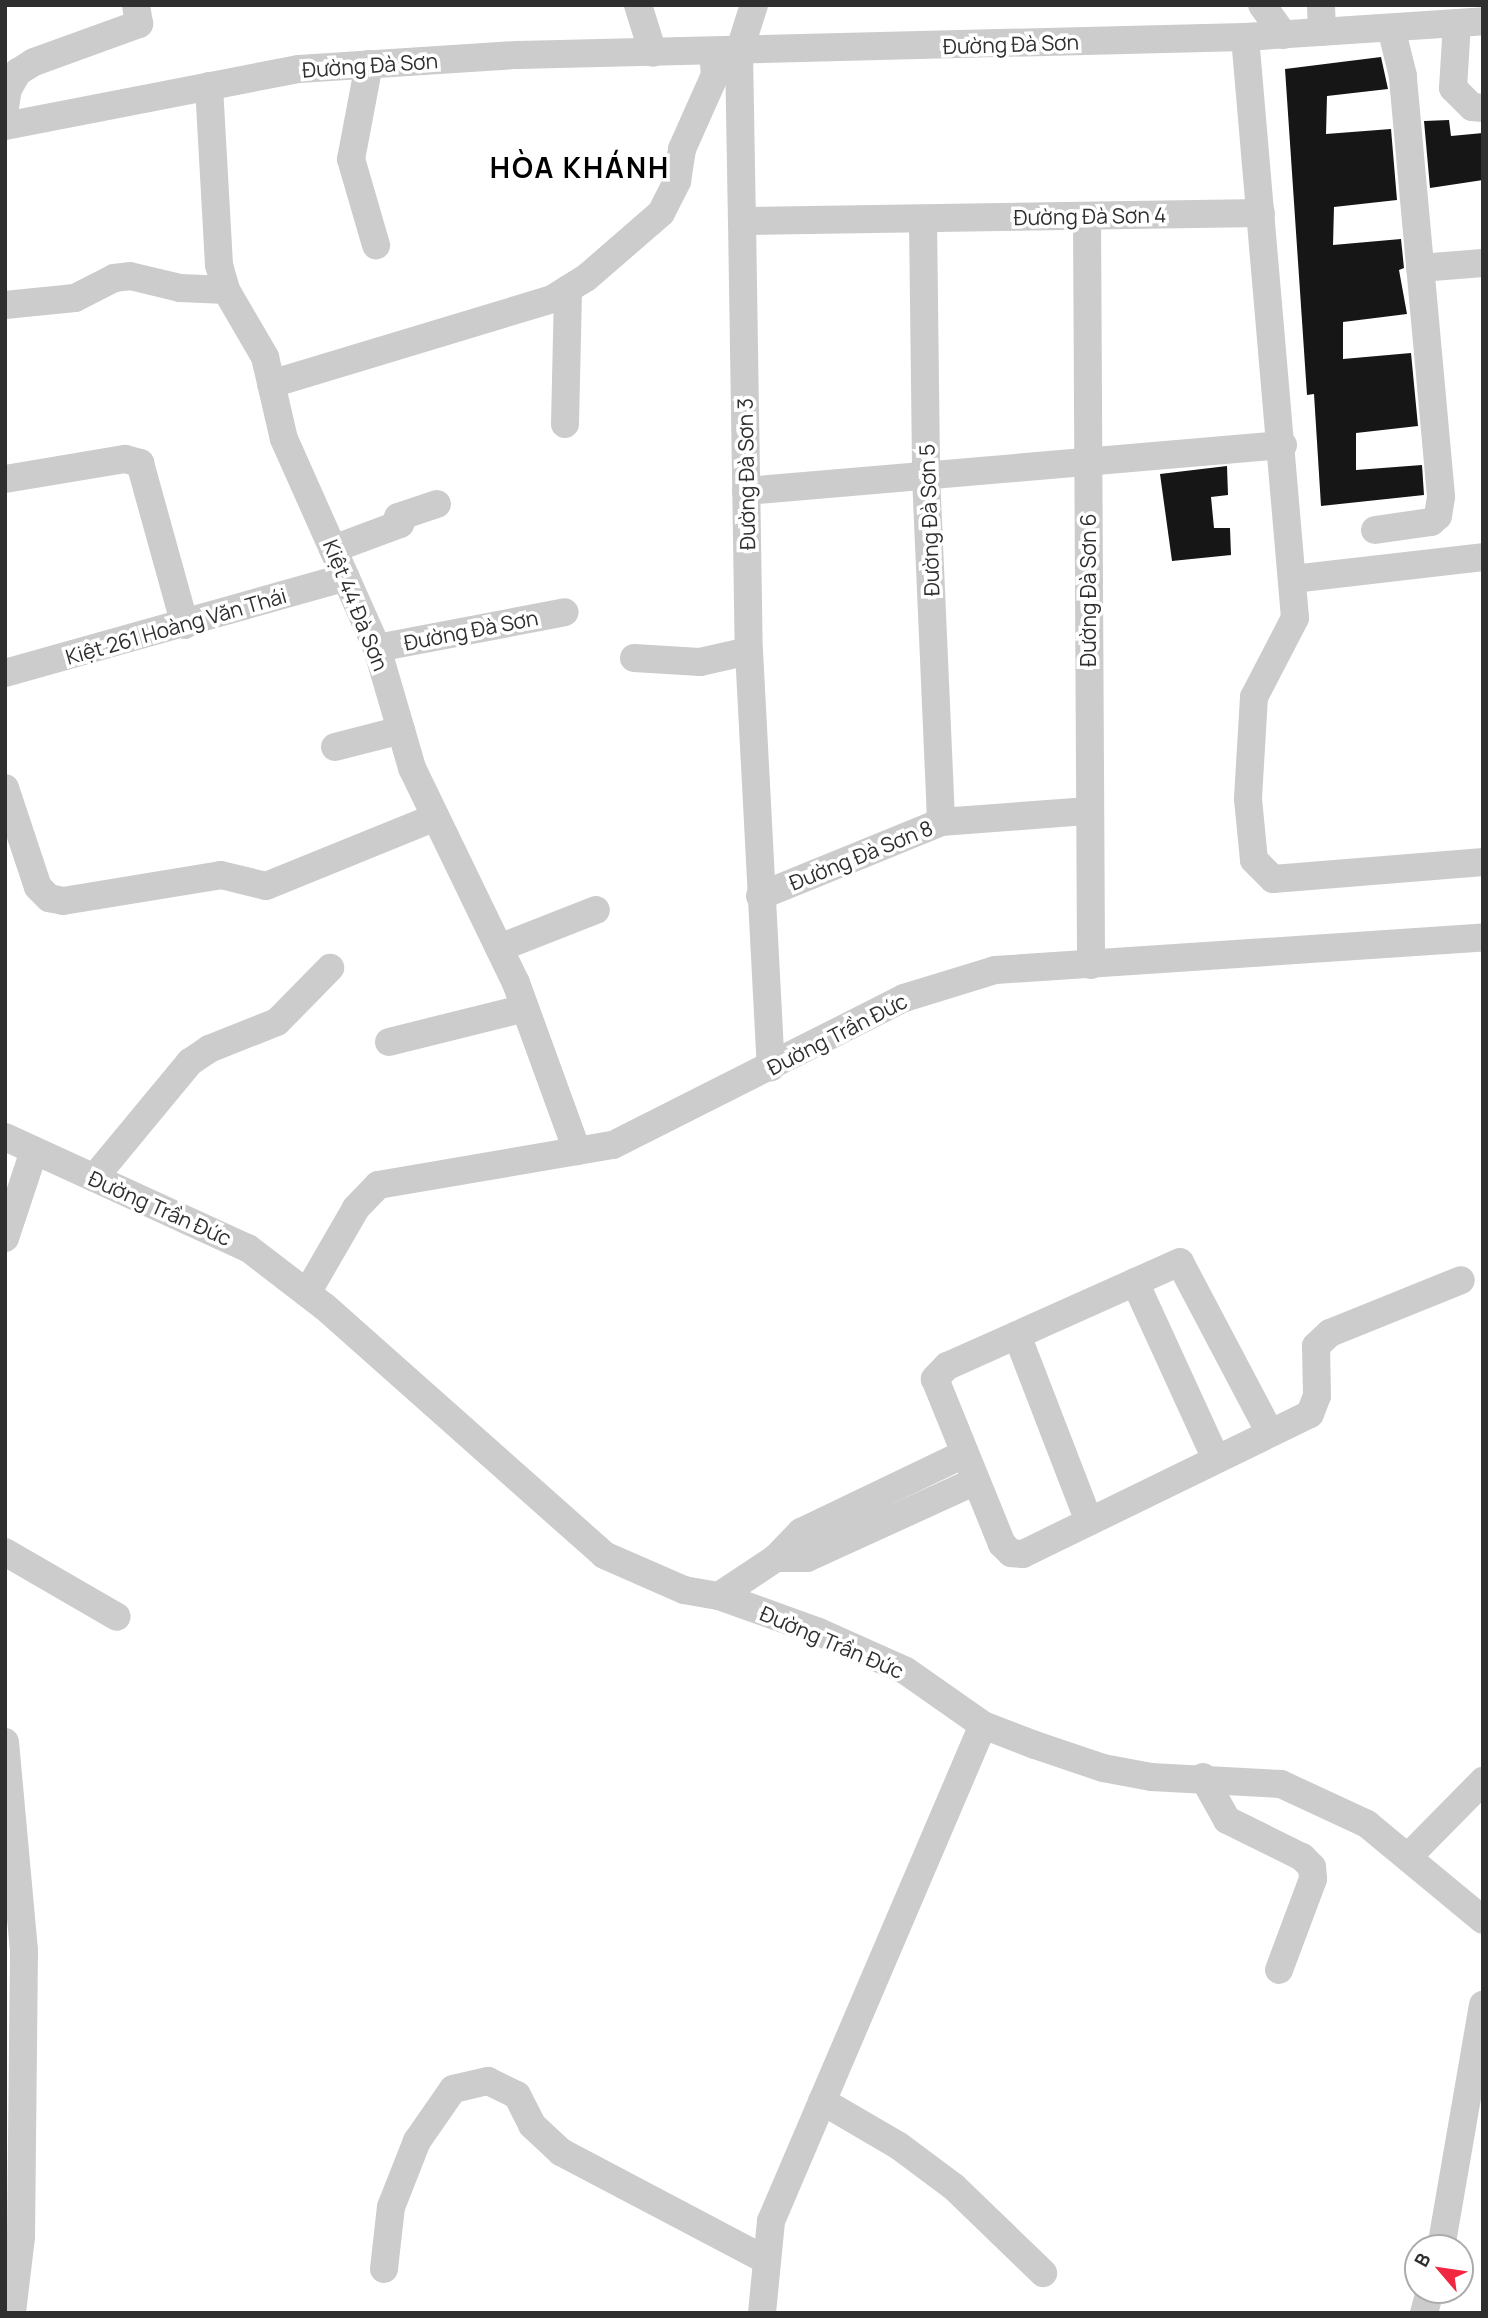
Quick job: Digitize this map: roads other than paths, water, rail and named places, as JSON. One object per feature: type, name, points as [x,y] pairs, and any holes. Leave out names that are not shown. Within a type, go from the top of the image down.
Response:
[{"type":"street","points":[[5,107],[8,89],[18,72],[34,62],[139,24],[136,5]]},
{"type":"street","points":[[638,5],[653,53]]},
{"type":"street","points":[[271,384],[552,299],[568,289],[661,213],[677,181],[682,149],[715,75],[754,5]]},
{"type":"street","points":[[1262,5],[1284,35]]},
{"type":"street","name":"Đường Đà Sơn","points":[[5,126],[299,69],[369,64],[519,55],[726,52],[1245,37],[1284,35],[1322,19],[1391,28],[1470,22]]},
{"type":"street","points":[[1470,22],[1453,88],[1472,107],[1483,108]]},
{"type":"street","points":[[1375,530],[1431,522],[1441,509],[1403,76],[1391,28]]},
{"type":"street","points":[[1245,37],[1283,445],[1295,618],[1254,697],[1248,799],[1254,860],[1273,879],[1483,862]]},
{"type":"street","name":"Đường Đà Sơn 3","points":[[726,52],[742,222],[749,650],[771,1067]]},
{"type":"street","points":[[369,64],[351,159],[376,245]]},
{"type":"street","name":"Kiệt 44 Đà Sơn","points":[[209,86],[219,265],[226,290],[265,358],[284,439],[377,648],[412,768],[525,1008],[577,1151]]},
{"type":"street","name":"Đường Đà Sơn 4","points":[[742,222],[1261,213]]},
{"type":"street","name":"Đường Đà Sơn 6","points":[[1087,216],[1091,965]]},
{"type":"street","name":"Đường Đà Sơn 5","points":[[923,219],[926,475],[941,822]]},
{"type":"street","points":[[1420,268],[1483,263]]},
{"type":"street","points":[[5,305],[75,298],[114,278],[130,276],[180,288],[226,290]]},
{"type":"street","points":[[565,424],[568,289]]},
{"type":"street","points":[[746,491],[1283,445]]},
{"type":"street","points":[[5,479],[125,459],[140,463],[185,625]]},
{"type":"street","points":[[333,548],[400,524],[398,517],[437,504]]},
{"type":"street","points":[[1293,579],[1483,557]]},
{"type":"street","name":"Kiệt 261 Hoàng Văn Thái","points":[[5,673],[346,578]]},
{"type":"street","name":"Đường Đà Sơn","points":[[377,648],[565,612]]},
{"type":"street","points":[[634,658],[700,662],[749,650]]},
{"type":"street","points":[[335,747],[401,730]]},
{"type":"street","points":[[5,788],[38,887],[49,898],[63,901],[222,874],[265,886],[436,817]]},
{"type":"street","name":"Đường Đà Sơn 8","points":[[760,896],[941,822],[1089,811]]},
{"type":"street","points":[[499,948],[596,910]]},
{"type":"street","name":"Đường Trần Đức","points":[[307,1293],[356,1208],[378,1185],[613,1145],[904,998],[995,971],[1483,938]]},
{"type":"street","points":[[94,1178],[190,1062],[209,1049],[277,1022],[330,968]]},
{"type":"street","points":[[389,1042],[525,1008]]},
{"type":"street","name":"Đường Trần Đức","points":[[5,1137],[248,1248],[307,1293],[604,1555],[684,1590],[719,1596],[819,1632],[906,1671],[983,1725],[1103,1768],[1151,1777],[1203,1777],[1281,1784],[1367,1824],[1483,1920]]},
{"type":"street","points":[[5,1238],[34,1151]]},
{"type":"street","points":[[1270,1433],[1180,1262],[947,1366],[935,1379],[974,1482],[1002,1544],[1011,1553],[1023,1554],[1310,1414],[1317,1396],[1316,1346],[1330,1333],[1461,1280]]},
{"type":"street","points":[[1135,1282],[1216,1459]]},
{"type":"street","points":[[1017,1335],[1089,1522]]},
{"type":"street","points":[[719,1596],[776,1558],[801,1532],[964,1454]]},
{"type":"street","points":[[776,1558],[807,1558],[974,1482]]},
{"type":"street","points":[[5,1552],[117,1618]]},
{"type":"street","points":[[758,2310],[771,2221],[983,1725]]},
{"type":"street","points":[[5,1742],[24,1951],[15,2108],[21,2237],[12,2313]]},
{"type":"street","points":[[1203,1777],[1227,1820],[1302,1857],[1312,1867],[1313,1879],[1279,1970]]},
{"type":"street","points":[[1408,1857],[1483,1781]]},
{"type":"street","points":[[1443,2234],[1483,2005]]},
{"type":"street","points":[[384,2269],[391,2207],[417,2141],[453,2089],[488,2081],[517,2095],[532,2125],[561,2152],[766,2260]]},
{"type":"street","points":[[822,2101],[899,2146],[954,2187],[1043,2273]]},
{"type":"district","name":"HÒA KHÁNH","points":[[580,167]]}]
